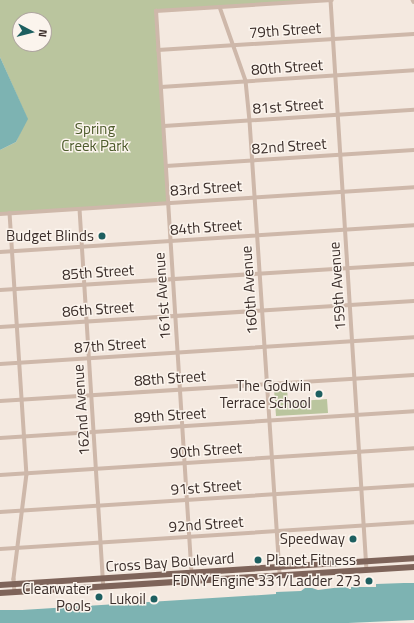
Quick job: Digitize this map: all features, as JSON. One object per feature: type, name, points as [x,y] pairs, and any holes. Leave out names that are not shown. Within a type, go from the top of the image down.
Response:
[{"type":"main road","name":"Cross Bay Boulevard","points":[[0,585],[414,558]]},
{"type":"main road","name":"Cross Bay Boulevard","points":[[0,594],[414,567]]},
{"type":"street","points":[[220,7],[332,0]]},
{"type":"street","name":"159th Avenue","points":[[332,0],[367,570]]},
{"type":"street","name":"161st Avenue","points":[[192,581],[156,11],[220,7]]},
{"type":"street","name":"160th Avenue","points":[[220,7],[246,81],[253,160],[280,575]]},
{"type":"street","name":"79th Street","points":[[158,50],[414,34]]},
{"type":"street","name":"80th Street","points":[[161,87],[414,70]]},
{"type":"street","name":"81st Street","points":[[164,126],[414,110]]},
{"type":"street","name":"82nd Street","points":[[166,166],[414,150]]},
{"type":"street","name":"83rd Street","points":[[0,214],[414,187]]},
{"type":"street","name":"162nd Avenue","points":[[80,208],[104,587]]},
{"type":"street","points":[[10,213],[27,474],[14,584],[15,592]]},
{"type":"street","name":"84th Street","points":[[0,252],[414,225]]},
{"type":"street","name":"85th Street","points":[[0,290],[414,264]]},
{"type":"street","name":"86th Street","points":[[0,327],[414,301]]},
{"type":"street","name":"87th Street","points":[[0,364],[414,337]]},
{"type":"street","name":"88th Street","points":[[0,401],[414,374]]},
{"type":"street","name":"89th Street","points":[[0,438],[414,412]]},
{"type":"street","name":"90th Street","points":[[0,475],[414,448]]},
{"type":"street","name":"91st Street","points":[[0,512],[414,485]]},
{"type":"street","name":"92nd Street","points":[[0,549],[414,522]]},
{"type":"green space","name":"Spring Creek Park","points":[[0,0],[332,0],[156,11],[168,203],[0,214],[0,150],[16,142],[27,118],[0,57]]},
{"type":"green space","points":[[287,388],[288,402],[327,399],[328,413],[276,416],[274,389]]},
{"type":"water","points":[[0,57],[28,119],[16,142],[0,150]]},
{"type":"water","points":[[414,583],[414,620],[348,623],[0,623],[0,610],[22,610],[276,594],[276,592],[301,591],[305,588],[318,590],[349,586],[349,589],[351,589],[351,587],[376,587],[376,584]]},
{"type":"place","name":"Budget Blinds","points":[[102,236]]},
{"type":"place","name":"The Godwin Terrace School","points":[[319,394]]},
{"type":"place","name":"Speedway","points":[[353,539]]},
{"type":"place","name":"Planet Fitness","points":[[258,560]]},
{"type":"place","name":"FDNY Engine 331/Ladder 273","points":[[369,581]]},
{"type":"place","name":"Clearwater Pools","points":[[99,597]]},
{"type":"place","name":"Lukoil","points":[[154,599]]}]
